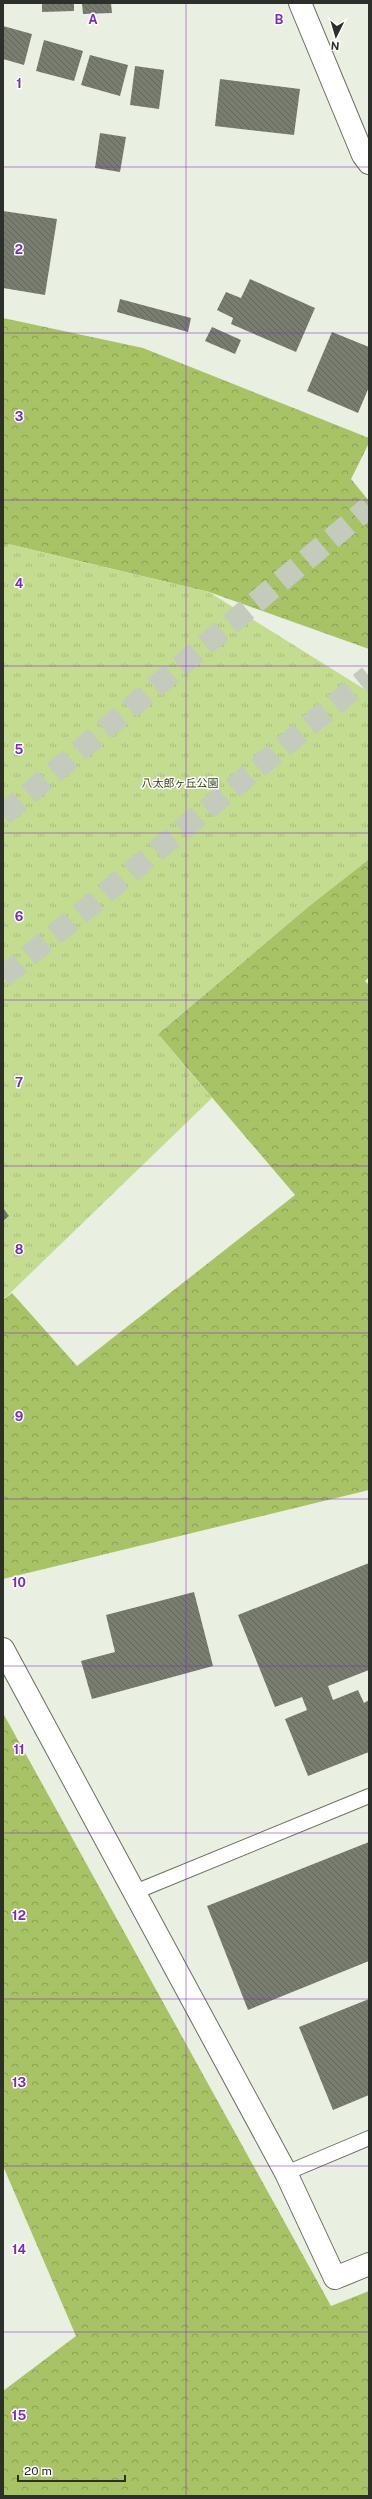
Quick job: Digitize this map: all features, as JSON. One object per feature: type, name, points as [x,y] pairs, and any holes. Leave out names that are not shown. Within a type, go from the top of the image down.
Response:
[{"type":"street","points":[[300,3],[363,155],[369,163]]},
{"type":"street","points":[[3,1649],[286,2172],[336,2278],[369,2264]]},
{"type":"lane","points":[[135,1892],[369,1796]]},
{"type":"lane","points":[[286,2172],[369,2138]]},
{"type":"green space","points":[[3,318],[143,348],[369,438],[369,443],[351,479],[369,501],[369,649],[209,592],[8,544],[3,549]]},
{"type":"green space","name":"八太郎ヶ丘公園","points":[[8,544],[209,592],[369,692],[369,859],[309,906],[158,1034],[212,1098],[3,1300],[3,549]]},
{"type":"green space","points":[[369,859],[369,977],[365,981],[369,985],[369,1490],[3,1579],[3,1300],[12,1293],[77,1366],[295,1195],[158,1034],[309,906]]},
{"type":"green space","points":[[3,1713],[331,2306],[369,2291],[369,2496],[3,2496],[3,2391],[76,2336],[3,2166]]},
{"type":"building","points":[[42,3],[74,3],[74,11],[42,12]]},
{"type":"building","points":[[82,3],[111,3],[112,13],[83,14]]},
{"type":"building","points":[[3,26],[32,34],[24,65],[3,59]]},
{"type":"building","points":[[44,40],[83,51],[74,81],[36,71]]},
{"type":"building","points":[[90,55],[128,65],[120,96],[81,85]]},
{"type":"building","points":[[135,66],[164,70],[159,109],[130,105]]},
{"type":"building","points":[[220,79],[300,89],[294,135],[215,126]]},
{"type":"building","points":[[100,133],[126,137],[120,172],[95,168]]},
{"type":"building","points":[[3,211],[57,219],[45,295],[3,288]]},
{"type":"building","points":[[250,279],[315,308],[296,352],[231,324],[233,318],[217,310],[226,292],[241,298]]},
{"type":"building","points":[[120,299],[191,318],[188,332],[117,312]]},
{"type":"building","points":[[212,327],[241,340],[235,354],[205,341]]},
{"type":"building","points":[[332,332],[369,347],[369,387],[358,413],[307,391]]},
{"type":"building","points":[[3,1208],[9,1216],[3,1221]]},
{"type":"building","points":[[369,1563],[369,1670],[328,1686],[333,1700],[358,1690],[364,1703],[369,1700],[369,1752],[308,1776],[285,1719],[307,1710],[302,1697],[275,1707],[238,1615]]},
{"type":"building","points":[[194,1592],[213,1666],[92,1699],[81,1661],[115,1652],[106,1615]]},
{"type":"building","points":[[369,1842],[369,1961],[248,2010],[207,1906]]},
{"type":"building","points":[[369,1999],[369,2095],[333,2110],[299,2027]]},
{"type":"tunnel","points":[[3,815],[369,507]]},
{"type":"tunnel","points":[[3,977],[369,676]]}]
